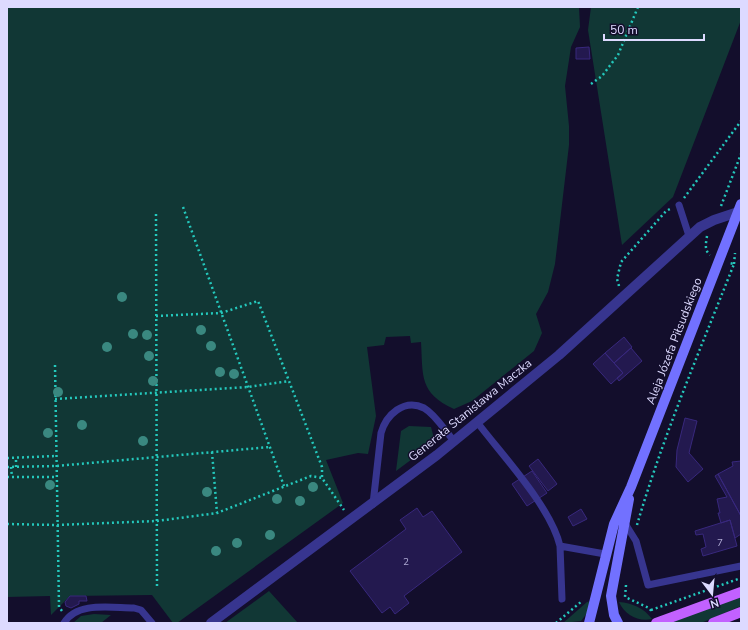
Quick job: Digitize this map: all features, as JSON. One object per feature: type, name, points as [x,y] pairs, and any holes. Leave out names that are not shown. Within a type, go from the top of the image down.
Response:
[{"type":"main road","name":"Aleja Józefa Piłsudskiego","points":[[589,623],[614,524],[631,488],[740,209]]},
{"type":"main road","name":"Aleja Józefa Piłsudskiego","points":[[618,623],[614,615],[611,596],[616,565],[626,525],[631,488]]},
{"type":"main road","points":[[656,623],[741,592]]},
{"type":"main road","points":[[713,623],[741,612]]},
{"type":"street","name":"Generała Stanisława Maczka","points":[[211,623],[373,504],[454,441],[559,355],[658,267],[700,227],[740,209]]},
{"type":"lane","points":[[679,205],[689,236]]},
{"type":"lane","points":[[373,504],[381,433],[384,424],[392,412],[408,406],[424,408],[454,441]]},
{"type":"lane","points":[[477,422],[530,489],[557,534],[560,546],[562,598]]},
{"type":"lane","points":[[626,525],[636,541],[642,556],[648,585],[741,566]]},
{"type":"lane","points":[[560,546],[606,554]]},
{"type":"lane","points":[[64,623],[69,616],[82,609],[134,608],[141,610],[152,623]]},
{"type":"path","points":[[590,84],[602,76],[618,55],[638,7]]},
{"type":"path","points":[[183,207],[284,486]]},
{"type":"path","points":[[156,214],[157,587]]},
{"type":"path","points":[[156,316],[221,313],[258,301],[322,467],[322,478],[346,512]]},
{"type":"path","points":[[55,365],[59,606],[69,616]]},
{"type":"path","points":[[55,399],[156,394],[248,387],[289,381]]},
{"type":"path","points":[[7,467],[56,466],[270,448]]},
{"type":"path","points":[[212,452],[218,513]]},
{"type":"path","points":[[7,458],[56,456]]},
{"type":"path","points":[[16,457],[16,467]]},
{"type":"path","points":[[11,467],[12,477]]},
{"type":"path","points":[[7,524],[57,525],[157,521],[218,513],[311,476],[322,478]]},
{"type":"path","points":[[7,477],[56,477]]},
{"type":"path","points":[[651,610],[741,578]]},
{"type":"path","points":[[556,623],[584,599]]},
{"type":"green space","points":[[7,7],[579,7],[580,27],[571,47],[565,86],[569,126],[569,145],[555,264],[548,292],[536,314],[542,333],[534,351],[472,401],[454,409],[434,397],[425,382],[422,365],[421,342],[411,343],[410,336],[386,337],[384,345],[367,347],[376,416],[368,454],[358,453],[326,460],[343,503],[177,623],[173,623],[152,595],[70,596],[51,615],[50,596],[7,597]]},
{"type":"green space","points":[[591,7],[741,7],[741,20],[673,197],[622,245],[588,30]]},
{"type":"green space","points":[[409,426],[431,427],[435,442],[396,471],[401,431]]},
{"type":"green space","points":[[269,591],[298,623],[225,623]]},
{"type":"green space","points":[[741,596],[741,606],[701,623],[669,623]]},
{"type":"green space","points":[[591,601],[588,612],[581,621],[563,623],[587,602]]},
{"type":"green space","points":[[619,602],[637,607],[649,615],[652,619],[647,620],[637,618],[628,614]]},
{"type":"green space","points":[[94,614],[111,615],[101,623],[73,623],[81,616]]},
{"type":"building","points":[[589,47],[590,59],[576,59],[576,48]]},
{"type":"building","points":[[624,337],[632,347],[614,363],[605,353]]},
{"type":"building","points":[[631,348],[642,361],[619,381],[617,378],[623,373],[614,363]]},
{"type":"building","points":[[605,353],[623,373],[611,384],[593,364]]},
{"type":"building","points":[[685,418],[697,421],[689,453],[703,469],[688,482],[676,467],[677,450]]},
{"type":"building","points":[[538,459],[557,484],[548,491],[529,466]]},
{"type":"building","points":[[741,461],[741,516],[718,474],[733,466],[732,462]]},
{"type":"building","points":[[532,471],[547,493],[527,506],[512,484]]},
{"type":"building","points":[[718,474],[741,516],[741,534],[735,538],[730,520],[721,523],[718,513],[720,513],[717,499],[727,497],[715,476]]},
{"type":"building","points":[[417,508],[423,517],[432,511],[462,552],[404,596],[409,603],[395,614],[390,607],[382,613],[350,571],[406,529],[400,520]]},
{"type":"building","points":[[581,509],[587,519],[573,526],[568,517]]},
{"type":"building","points":[[730,520],[737,546],[703,556],[701,549],[706,547],[703,534],[696,535],[695,531]]},
{"type":"building","points":[[70,596],[86,596],[87,601],[79,601],[79,604],[71,608],[66,606],[65,602]]}]
